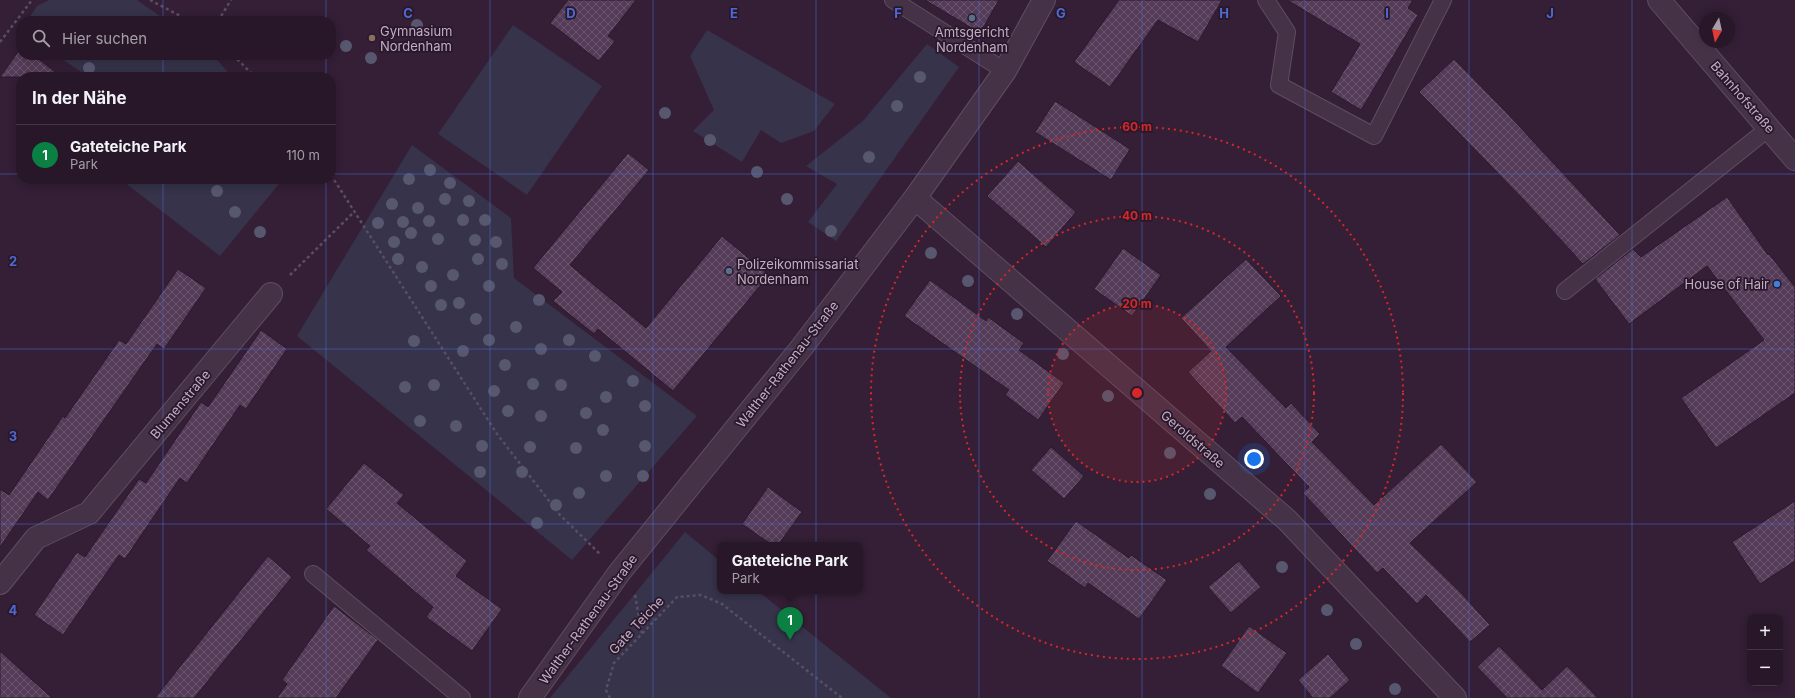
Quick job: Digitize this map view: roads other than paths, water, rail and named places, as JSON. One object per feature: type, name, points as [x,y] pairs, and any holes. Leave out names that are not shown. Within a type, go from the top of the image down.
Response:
[{"type":"street","name":"Walther-Rathenau-Straße","points":[[530,698],[619,573],[802,347],[915,198],[1005,71],[1044,0]]},
{"type":"street","name":"Bahnhofstraße","points":[[1658,0],[1795,159]]},
{"type":"street","name":"Geroldstraße","points":[[915,198],[1286,520],[1455,698]]},
{"type":"street","name":"Blumenstraße","points":[[0,584],[36,538],[89,514],[271,294]]},
{"type":"lane","points":[[893,0],[1005,71]]},
{"type":"lane","points":[[1266,0],[1287,32],[1279,85],[1374,136],[1443,0]]},
{"type":"lane","points":[[1565,291],[1769,128]]},
{"type":"lane","points":[[313,574],[462,698]]},
{"type":"place","name":"Amtsgericht Nordenham","points":[[972,18]]},
{"type":"place","name":"Gymnasium Nordenham","points":[[372,38]]},
{"type":"place","name":"Polizeikommissariat Nordenham","points":[[729,271]]},
{"type":"place","name":"House of Hair","points":[[1777,284]]},
{"type":"place","name":"Gateteiche Park","points":[[790,640]]}]
